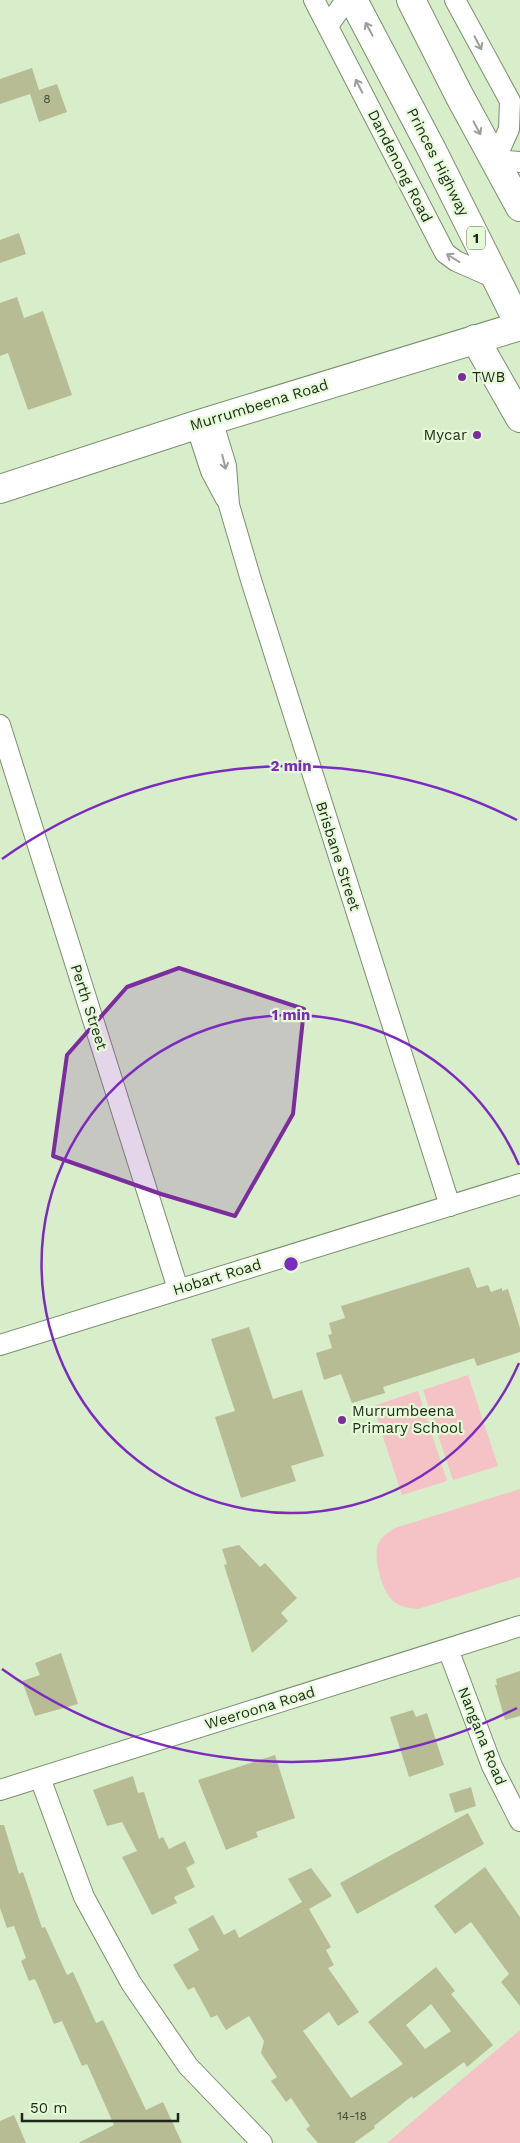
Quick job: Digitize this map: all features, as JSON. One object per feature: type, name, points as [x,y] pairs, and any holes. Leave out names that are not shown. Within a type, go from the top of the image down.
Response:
[{"type":"main road","name":"Princes Highway","points":[[353,0],[432,150],[520,326]]},
{"type":"main road","points":[[411,0],[507,161],[520,207]]},
{"type":"main road","name":"Murrumbeena Road","points":[[0,489],[204,422],[520,326]]},
{"type":"main road","points":[[475,339],[520,418]]},
{"type":"street","name":"Dandenong Road","points":[[314,0],[444,253],[456,261],[497,279]]},
{"type":"street","points":[[328,26],[346,0]]},
{"type":"street","points":[[455,0],[510,101],[507,161]]},
{"type":"street","name":"Brisbane Street","points":[[204,422],[211,471],[229,505],[450,1206]]},
{"type":"street","name":"Perth Street","points":[[0,725],[178,1289]]},
{"type":"street","name":"Hobart Road","points":[[0,1345],[520,1184]]},
{"type":"street","name":"Weeroona Road","points":[[0,1790],[520,1626]]},
{"type":"street","name":"Nangana Road","points":[[448,1649],[492,1766],[520,1821]]},
{"type":"street","points":[[40,1778],[84,1897],[131,1983],[188,2066],[262,2143]]},
{"type":"highlighted area","points":[[179,968],[304,1009],[293,1114],[235,1216],[161,1194],[53,1156],[67,1055],[127,987]]},
{"type":"shaded area","points":[[468,1375],[498,1466],[453,1480],[423,1390]]},
{"type":"shaded area","points":[[418,1391],[447,1481],[402,1495],[373,1406]]},
{"type":"shaded area","points":[[520,1489],[520,1577],[418,1609],[401,1606],[388,1596],[382,1582],[377,1557],[378,1544],[385,1535],[395,1528]]},
{"type":"shaded area","points":[[520,2030],[520,2143],[387,2143],[506,2042]]},
{"type":"building","points":[[32,68],[39,90],[57,84],[67,112],[39,122],[30,94],[0,104],[0,79]]},
{"type":"building","points":[[19,233],[26,254],[0,263],[0,240]]},
{"type":"building","points":[[17,297],[24,318],[43,311],[72,395],[28,410],[8,353],[0,356],[0,303]]},
{"type":"building","points":[[469,1267],[477,1288],[488,1285],[491,1292],[502,1288],[502,1291],[508,1289],[520,1328],[520,1352],[477,1366],[474,1358],[383,1387],[385,1393],[352,1403],[341,1374],[324,1380],[316,1353],[332,1348],[328,1335],[332,1334],[329,1323],[345,1318],[341,1306]]},
{"type":"building","points":[[249,1327],[273,1399],[302,1390],[324,1456],[291,1466],[296,1481],[241,1498],[215,1417],[235,1411],[211,1339]]},
{"type":"building","points":[[239,1545],[260,1567],[265,1563],[297,1598],[281,1613],[288,1621],[252,1653],[224,1565],[227,1564],[222,1549]]},
{"type":"building","points":[[61,1653],[78,1704],[35,1716],[22,1681],[40,1675],[35,1663]]},
{"type":"building","points":[[520,1671],[520,1716],[505,1720],[495,1685],[497,1685],[496,1679]]},
{"type":"building","points":[[413,1710],[416,1717],[427,1713],[444,1765],[409,1777],[390,1717]]},
{"type":"building","points":[[275,1755],[295,1818],[256,1832],[258,1837],[226,1850],[198,1780]]},
{"type":"building","points":[[133,1776],[138,1793],[144,1792],[159,1839],[163,1837],[169,1849],[185,1841],[195,1863],[186,1868],[195,1887],[174,1897],[177,1903],[152,1915],[122,1857],[137,1851],[122,1822],[107,1826],[93,1790]]},
{"type":"building","points":[[471,1787],[476,1806],[455,1813],[449,1794]]},
{"type":"building","points":[[468,1813],[484,1844],[357,1914],[340,1883]]},
{"type":"building","points":[[0,1825],[4,1825],[19,1874],[23,1872],[42,1928],[45,1927],[67,1975],[73,1972],[96,2023],[103,2020],[146,2110],[163,2102],[182,2143],[78,2143],[114,2125],[87,2064],[82,2066],[62,2021],[54,2024],[36,1981],[34,1979],[29,1981],[21,1961],[26,1958],[14,1926],[7,1928],[0,1908]]},
{"type":"building","points":[[485,1867],[520,1917],[520,2006],[501,1982],[509,1974],[471,1922],[455,1934],[434,1906]]},
{"type":"building","points":[[311,1868],[332,1896],[309,1909],[331,1947],[326,1950],[334,1965],[328,1968],[359,2012],[338,2026],[329,2012],[303,2031],[351,2098],[403,2064],[368,2022],[436,1967],[455,1991],[451,1994],[493,2045],[467,2067],[464,2062],[413,2099],[412,2096],[374,2126],[375,2128],[354,2143],[318,2143],[306,2129],[310,2126],[291,2098],[286,2102],[271,2081],[277,2077],[261,2053],[264,2041],[249,2016],[226,2030],[217,2015],[211,2018],[194,1987],[188,1990],[173,1965],[199,1950],[188,1929],[213,1915],[224,1935],[235,1929],[239,1938],[302,1902],[288,1879]],"holes":[[[431,2004],[451,2031],[425,2049],[406,2025]]]},
{"type":"building","points":[[14,2115],[26,2143],[0,2143],[0,2121]]},
{"type":"place","name":"TWB","points":[[462,377]]},
{"type":"place","name":"Mycar","points":[[477,435]]},
{"type":"place","name":"Murrumbeena Primary School","points":[[342,1420]]}]
